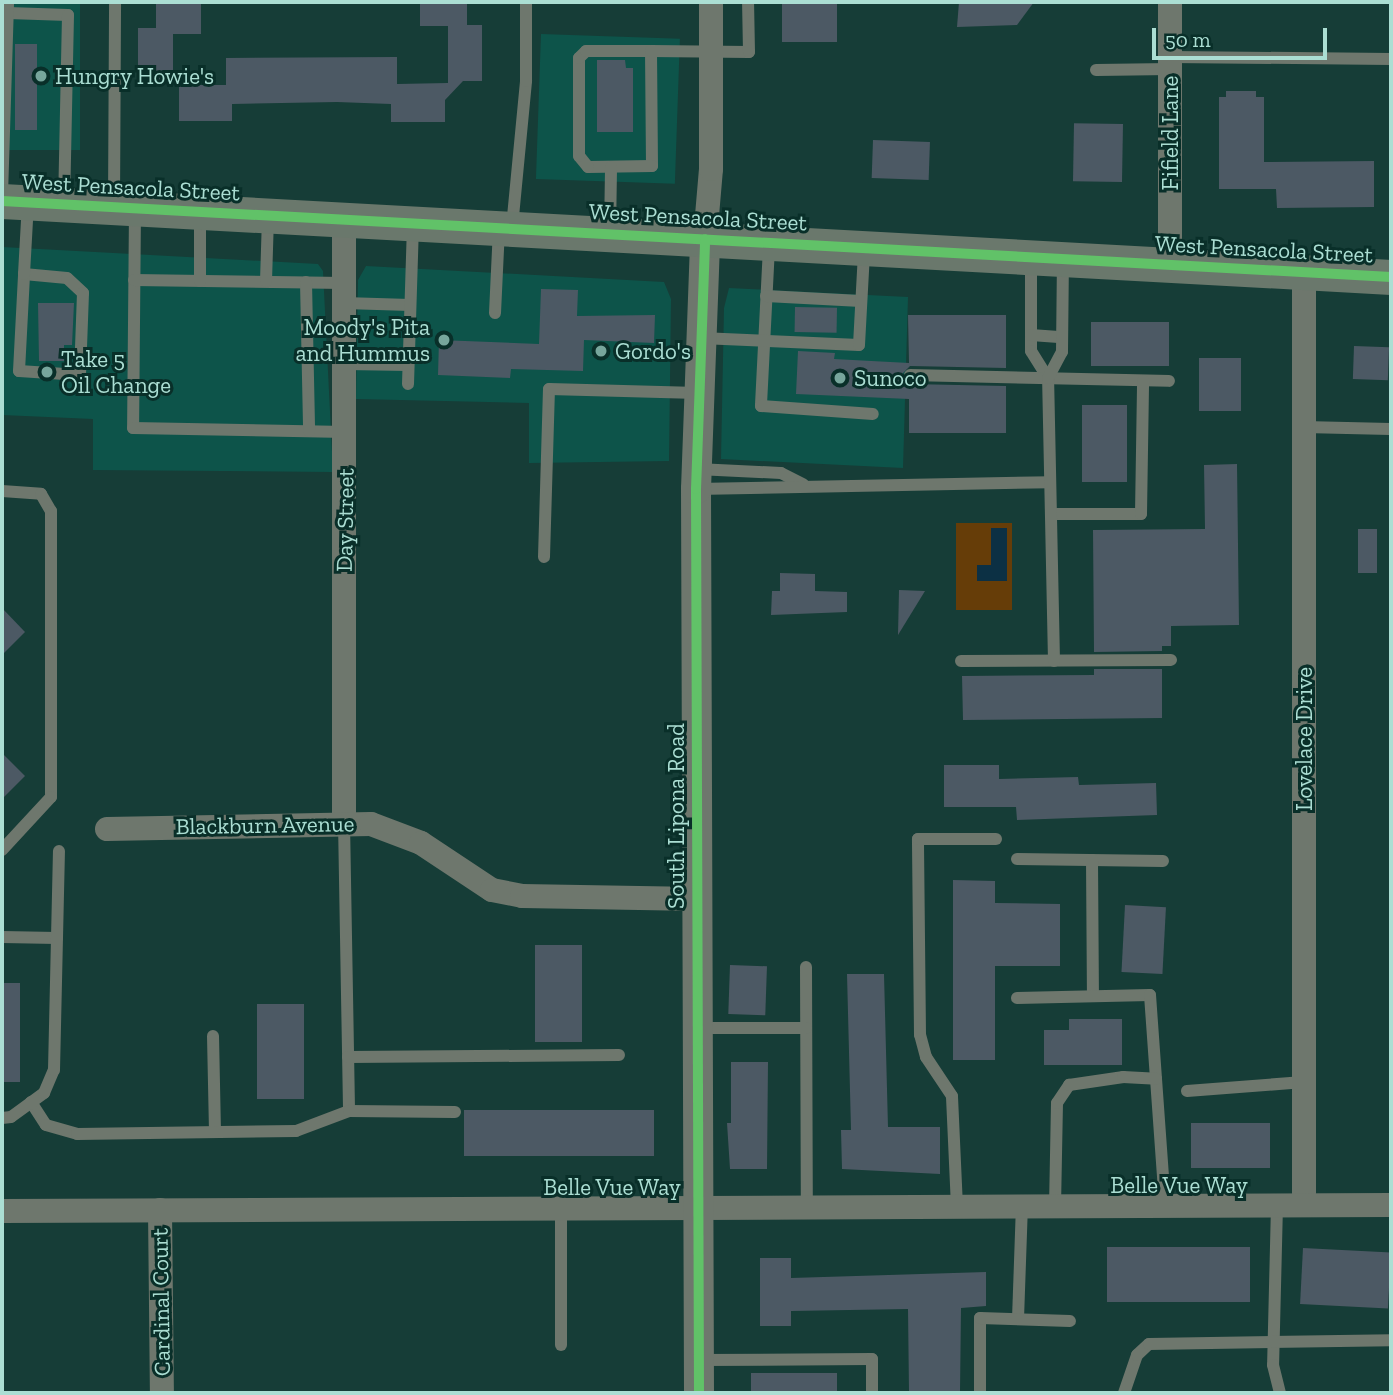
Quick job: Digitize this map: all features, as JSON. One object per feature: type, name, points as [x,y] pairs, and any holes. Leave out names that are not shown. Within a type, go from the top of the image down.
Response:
[{"type":"main road","name":"West Pensacola Street","points":[[11,200],[1391,277]]},
{"type":"street","points":[[705,239],[711,169],[711,2]]},
{"type":"street","name":"Fifield Lane","points":[[1170,2],[1170,265]]},
{"type":"street","name":"Day Street","points":[[344,218],[344,822]]},
{"type":"street","name":"South Lipona Road","points":[[699,1393],[696,479],[698,338],[705,239]]},
{"type":"street","name":"Lovelace Drive","points":[[1304,272],[1304,1205]]},
{"type":"street","name":"Blackburn Avenue","points":[[107,829],[344,822],[392,829],[421,843],[476,883],[512,894],[698,899]]},
{"type":"street","name":"Belle Vue Way","points":[[2,1211],[1391,1205]]},
{"type":"street","name":"Cardinal Court","points":[[160,1210],[162,1393]]},
{"type":"lane","points":[[114,2],[124,208],[134,280],[133,428],[346,432]]},
{"type":"lane","points":[[495,313],[526,81],[526,2]]},
{"type":"lane","points":[[652,51],[652,166],[588,167],[579,156],[579,58],[586,51],[652,51],[749,52],[748,2]]},
{"type":"lane","points":[[24,274],[67,278],[83,293],[80,374],[19,371],[24,274],[11,200],[8,7],[68,15],[64,205]]},
{"type":"lane","points":[[1096,70],[1170,63],[1391,59]]},
{"type":"lane","points":[[610,233],[611,167]]},
{"type":"lane","points":[[200,211],[200,281]]},
{"type":"lane","points":[[266,281],[268,215]]},
{"type":"lane","points":[[408,384],[413,222]]},
{"type":"lane","points":[[769,242],[761,406],[873,414]]},
{"type":"lane","points":[[698,338],[859,345],[864,248]]},
{"type":"lane","points":[[1047,258],[1031,335],[1031,351],[1048,378]]},
{"type":"lane","points":[[1047,258],[1062,337],[1062,352],[1048,378],[1054,661]]},
{"type":"lane","points":[[134,280],[306,282],[344,293],[410,305]]},
{"type":"lane","points":[[306,282],[309,431]]},
{"type":"lane","points":[[766,296],[861,301]]},
{"type":"lane","points":[[1031,335],[1062,337]]},
{"type":"lane","points":[[345,364],[408,365]]},
{"type":"lane","points":[[910,374],[1170,382]]},
{"type":"lane","points":[[1051,514],[1141,514],[1143,381]]},
{"type":"lane","points":[[544,557],[549,389],[698,393]]},
{"type":"lane","points":[[1304,428],[1391,429]]},
{"type":"lane","points":[[696,479],[756,472],[781,473],[803,484]]},
{"type":"lane","points":[[756,472],[756,491]]},
{"type":"lane","points":[[696,479],[756,491],[803,484],[1050,482]]},
{"type":"lane","points":[[2,491],[41,494],[51,510],[51,797],[2,850]]},
{"type":"lane","points":[[961,661],[1171,660]]},
{"type":"lane","points":[[344,822],[349,1111]]},
{"type":"lane","points":[[957,1207],[952,1096],[926,1057],[920,1035],[918,839],[996,839]]},
{"type":"lane","points":[[2,1118],[44,1093],[54,1070],[60,851]]},
{"type":"lane","points":[[1017,859],[1163,861]]},
{"type":"lane","points":[[1093,860],[1093,996]]},
{"type":"lane","points":[[2,937],[57,938]]},
{"type":"lane","points":[[807,967],[807,1208]]},
{"type":"lane","points":[[1017,998],[1150,995],[1165,1206]]},
{"type":"lane","points":[[698,1028],[807,1028]]},
{"type":"lane","points":[[214,1036],[215,1132]]},
{"type":"lane","points":[[348,1057],[619,1055]]},
{"type":"lane","points":[[1055,1207],[1057,1103],[1069,1085],[1123,1077],[1156,1079]]},
{"type":"lane","points":[[1186,1091],[1304,1082]]},
{"type":"lane","points":[[31,1102],[46,1125],[68,1132],[296,1131],[349,1111],[455,1112]]},
{"type":"lane","points":[[1277,1205],[1273,1340],[1280,1393]]},
{"type":"lane","points":[[1018,1319],[1022,1207]]},
{"type":"lane","points":[[561,1209],[561,1345]]},
{"type":"lane","points":[[980,1393],[980,1318],[1070,1321]]},
{"type":"lane","points":[[1124,1393],[1137,1355],[1149,1344],[1391,1340]]},
{"type":"lane","points":[[699,1360],[872,1359],[872,1393]]},
{"type":"shaded area","name":"Hungry Howie's","points":[[2,2],[80,2],[80,150],[2,150]]},
{"type":"shaded area","points":[[541,34],[680,39],[675,184],[536,179]]},
{"type":"shaded area","points":[[2,247],[318,264],[323,271],[333,472],[93,470],[93,419],[2,415]]},
{"type":"shaded area","points":[[366,266],[664,282],[671,299],[669,461],[529,463],[529,403],[356,399],[358,280]]},
{"type":"shaded area","points":[[729,288],[908,297],[903,468],[721,459],[724,308]]},
{"type":"shaded area","points":[[956,523],[1012,523],[1012,610],[956,610]]},
{"type":"water","points":[[991,528],[1007,528],[1007,581],[977,581],[977,565],[991,565]]},
{"type":"building","points":[[156,2],[201,2],[201,34],[173,34],[173,80],[138,80],[138,28],[156,28]]},
{"type":"building","points":[[420,2],[467,2],[467,25],[482,25],[482,81],[463,81],[445,100],[445,122],[391,122],[391,104],[337,102],[232,104],[232,121],[179,121],[179,85],[226,85],[226,58],[397,57],[397,84],[448,83],[448,26],[420,26]]},
{"type":"building","points":[[782,2],[837,2],[837,42],[782,42]]},
{"type":"building","points":[[959,2],[1034,2],[1017,25],[957,27]]},
{"type":"building","points":[[15,44],[37,44],[37,130],[15,130]]},
{"type":"building","points":[[597,60],[625,60],[626,68],[633,68],[633,132],[597,132]]},
{"type":"building","points":[[1226,91],[1256,91],[1256,97],[1264,97],[1264,162],[1374,161],[1374,207],[1277,208],[1276,189],[1219,189],[1219,97],[1226,97]]},
{"type":"building","points":[[1074,123],[1123,124],[1122,182],[1073,181]]},
{"type":"building","points":[[873,140],[930,142],[929,180],[872,178]]},
{"type":"building","points":[[541,289],[578,290],[577,316],[655,315],[654,343],[584,340],[583,371],[511,369],[510,378],[438,375],[439,340],[539,344]]},
{"type":"building","points":[[38,303],[74,303],[72,345],[64,345],[64,361],[39,361]]},
{"type":"building","name":"Sunoco","points":[[795,307],[837,308],[837,333],[795,332]]},
{"type":"building","points":[[908,315],[1006,315],[1006,368],[910,366],[901,375],[910,384],[1006,386],[1006,433],[909,433],[909,399],[796,394],[798,351],[835,353],[834,359],[909,363]]},
{"type":"building","points":[[1091,322],[1169,322],[1169,366],[1091,366]]},
{"type":"building","points":[[1354,346],[1389,347],[1388,380],[1353,379]]},
{"type":"building","points":[[1199,358],[1241,358],[1241,411],[1199,411]]},
{"type":"building","points":[[1082,405],[1127,405],[1127,482],[1082,482]]},
{"type":"building","points":[[1237,464],[1239,625],[1171,626],[1171,646],[1162,646],[1162,651],[1094,652],[1093,530],[1205,529],[1204,465]]},
{"type":"building","points":[[1358,529],[1377,529],[1377,573],[1358,573]]},
{"type":"building","points":[[780,573],[815,574],[815,591],[847,592],[847,612],[771,615],[772,591],[780,591]]},
{"type":"building","points":[[899,590],[925,591],[898,635]]},
{"type":"building","points":[[2,608],[25,632],[2,655]]},
{"type":"building","points":[[1094,669],[1162,669],[1162,718],[963,720],[962,676],[1094,675]]},
{"type":"building","points":[[2,753],[25,776],[2,799]]},
{"type":"building","points":[[944,765],[999,765],[999,779],[1078,777],[1079,785],[1156,783],[1157,815],[1017,820],[1016,807],[944,807]]},
{"type":"building","points":[[953,880],[995,881],[995,903],[1060,904],[1060,966],[995,966],[995,1060],[953,1060]]},
{"type":"building","points":[[1125,905],[1166,907],[1162,974],[1121,972]]},
{"type":"building","points":[[535,945],[582,945],[582,1042],[535,1042]]},
{"type":"building","points":[[730,965],[767,966],[765,1015],[728,1014]]},
{"type":"building","points":[[847,974],[884,974],[888,1127],[940,1127],[940,1174],[842,1169],[841,1130],[851,1130]]},
{"type":"building","points":[[2,983],[20,983],[20,1082],[2,1082]]},
{"type":"building","points":[[257,1004],[304,1004],[304,1099],[257,1099]]},
{"type":"building","points":[[1069,1019],[1122,1019],[1122,1065],[1044,1065],[1044,1030],[1069,1030]]},
{"type":"building","points":[[731,1062],[768,1062],[767,1169],[730,1169],[727,1123],[731,1123]]},
{"type":"building","points":[[464,1110],[654,1110],[654,1156],[464,1156]]},
{"type":"building","points":[[1191,1123],[1270,1123],[1270,1168],[1191,1168]]},
{"type":"building","points":[[1107,1247],[1250,1247],[1250,1302],[1107,1302]]},
{"type":"building","points":[[1303,1248],[1391,1253],[1388,1309],[1300,1304]]},
{"type":"building","points":[[760,1258],[791,1258],[791,1278],[986,1272],[986,1306],[961,1308],[960,1392],[909,1393],[908,1309],[791,1311],[791,1326],[760,1326]]},
{"type":"building","points":[[751,1373],[837,1373],[837,1393],[751,1393]]},
{"type":"cycle path","points":[[2,201],[1391,277]]},
{"type":"cycle path","points":[[699,1393],[696,489],[705,239]]},
{"type":"place","name":"Hungry Howie's","points":[[41,76]]},
{"type":"place","name":"Moody's Pita and Hummus","points":[[444,340]]},
{"type":"place","name":"Gordo's","points":[[601,351]]},
{"type":"place","name":"Take 5 Oil Change","points":[[47,372]]},
{"type":"place","name":"Sunoco","points":[[840,378]]}]
